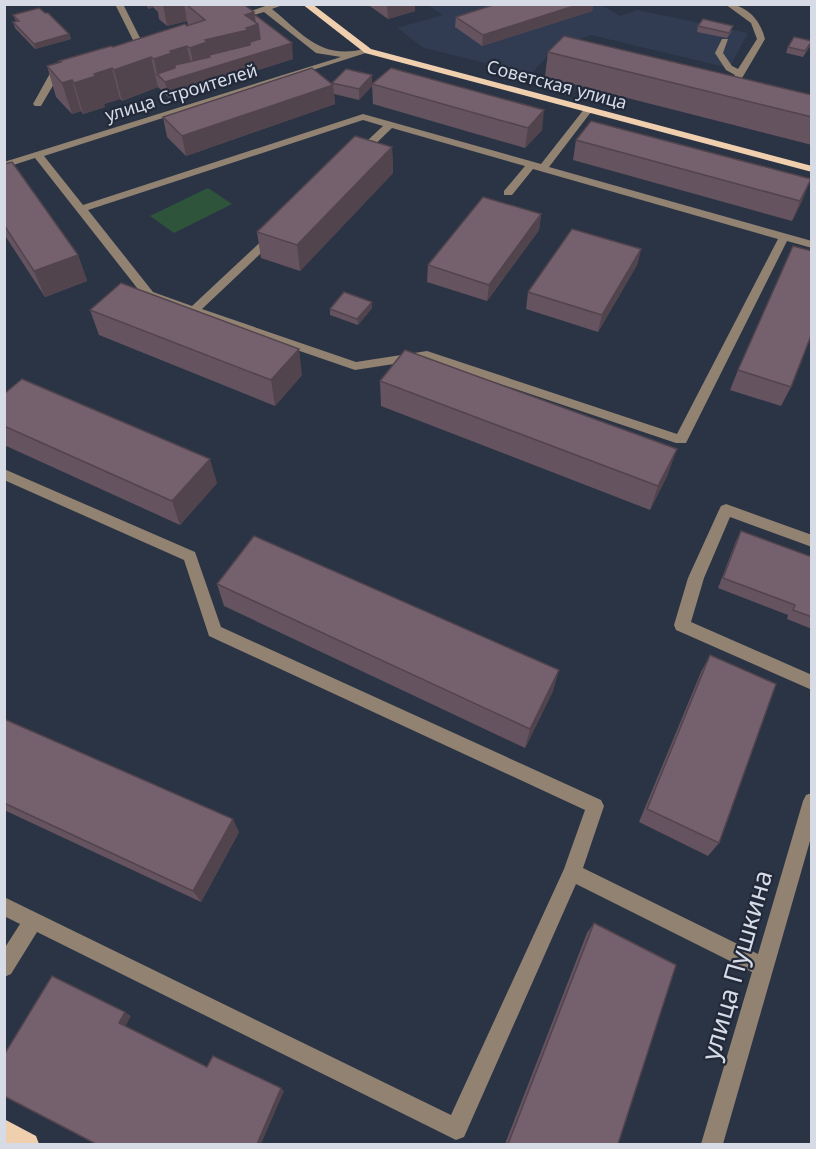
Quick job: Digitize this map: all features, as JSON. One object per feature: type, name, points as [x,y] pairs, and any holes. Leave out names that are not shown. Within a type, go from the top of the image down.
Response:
[{"type":"main road","name":"Советская улица","points":[[306,4],[368,51],[812,169]]},
{"type":"main road","points":[[4,1130],[28,1144]]},
{"type":"street","points":[[119,4],[133,44],[149,40]]},
{"type":"street","points":[[224,21],[281,4]]},
{"type":"street","points":[[729,4],[748,15],[758,25],[761,39],[729,90]]},
{"type":"street","points":[[266,9],[319,51],[355,56]]},
{"type":"street","points":[[724,41],[719,53],[729,68],[740,74]]},
{"type":"street","name":"улица Строителей","points":[[4,165],[368,51]]},
{"type":"street","points":[[42,71],[69,64]]},
{"type":"street","points":[[38,104],[58,68]]},
{"type":"street","points":[[718,87],[740,93]]},
{"type":"street","points":[[508,194],[588,110]]},
{"type":"street","points":[[81,209],[363,117],[812,245]]},
{"type":"street","points":[[349,164],[391,124]]},
{"type":"street","points":[[38,154],[149,295],[355,366],[427,355],[681,440],[784,237]]},
{"type":"street","points":[[194,310],[283,226]]},
{"type":"street","points":[[4,474],[190,556],[215,631],[595,806],[572,872],[456,1129],[4,906]]},
{"type":"street","points":[[812,541],[726,510],[696,578],[682,625],[812,683]]},
{"type":"street","name":"улица Пушкина","points":[[712,1144],[812,801]]},
{"type":"street","points":[[572,872],[763,967]]},
{"type":"street","points":[[4,967],[34,920]]},
{"type":"shaded area","points":[[600,4],[620,16],[637,10],[748,33],[729,68],[591,35],[554,49],[531,74],[424,48],[397,28],[443,15],[428,5]]},
{"type":"green space","points":[[208,188],[232,204],[174,233],[150,216]]},
{"type":"building","points":[[186,4],[243,4],[254,12],[245,15],[258,24],[246,28],[248,30],[205,40],[207,42],[190,48],[187,46],[170,51],[172,53],[154,59],[151,57],[114,70],[112,68],[74,83],[72,80],[62,83],[47,66],[205,20]]},
{"type":"building","points":[[496,4],[580,4],[483,35],[456,17]]},
{"type":"building","points":[[39,8],[48,13],[69,34],[34,44],[13,22],[19,21],[13,15]]},
{"type":"building","points":[[254,14],[292,43],[165,82],[157,74],[175,68],[175,65],[250,45],[250,42],[260,39]]},
{"type":"building","points":[[703,19],[733,26],[729,33],[698,26]]},
{"type":"building","points":[[564,36],[812,95],[812,117],[548,52]]},
{"type":"building","points":[[794,37],[812,41],[805,51],[788,47]]},
{"type":"building","points":[[312,68],[333,85],[182,136],[163,117]]},
{"type":"building","points":[[391,68],[544,110],[528,128],[372,84]]},
{"type":"building","points":[[346,69],[372,75],[359,89],[332,83]]},
{"type":"building","points":[[591,121],[811,179],[800,201],[576,140]]},
{"type":"building","points":[[355,136],[392,147],[297,245],[257,232]]},
{"type":"building","points":[[12,162],[78,255],[34,271],[4,225],[4,164]]},
{"type":"building","points":[[483,197],[541,214],[489,285],[428,265]]},
{"type":"building","points":[[572,229],[641,249],[602,315],[528,292]]},
{"type":"building","points":[[793,246],[812,251],[812,333],[791,387],[738,370]]},
{"type":"building","points":[[121,283],[299,349],[271,380],[90,310]]},
{"type":"building","points":[[344,292],[372,302],[357,319],[330,309]]},
{"type":"building","points":[[405,350],[677,449],[658,486],[380,381]]},
{"type":"building","points":[[22,379],[210,459],[172,501],[4,426],[4,394]]},
{"type":"building","points":[[741,531],[812,557],[812,617],[793,610],[795,605],[723,578]]},
{"type":"building","points":[[254,536],[559,670],[530,729],[217,584]]},
{"type":"building","points":[[710,655],[776,684],[719,843],[647,809]]},
{"type":"building","points":[[4,719],[233,819],[193,891],[4,803]]},
{"type":"building","points":[[594,923],[676,965],[618,1144],[508,1144]]},
{"type":"building","points":[[52,976],[125,1012],[119,1023],[207,1067],[213,1056],[281,1088],[257,1144],[96,1144],[4,1096],[4,1055]]}]
